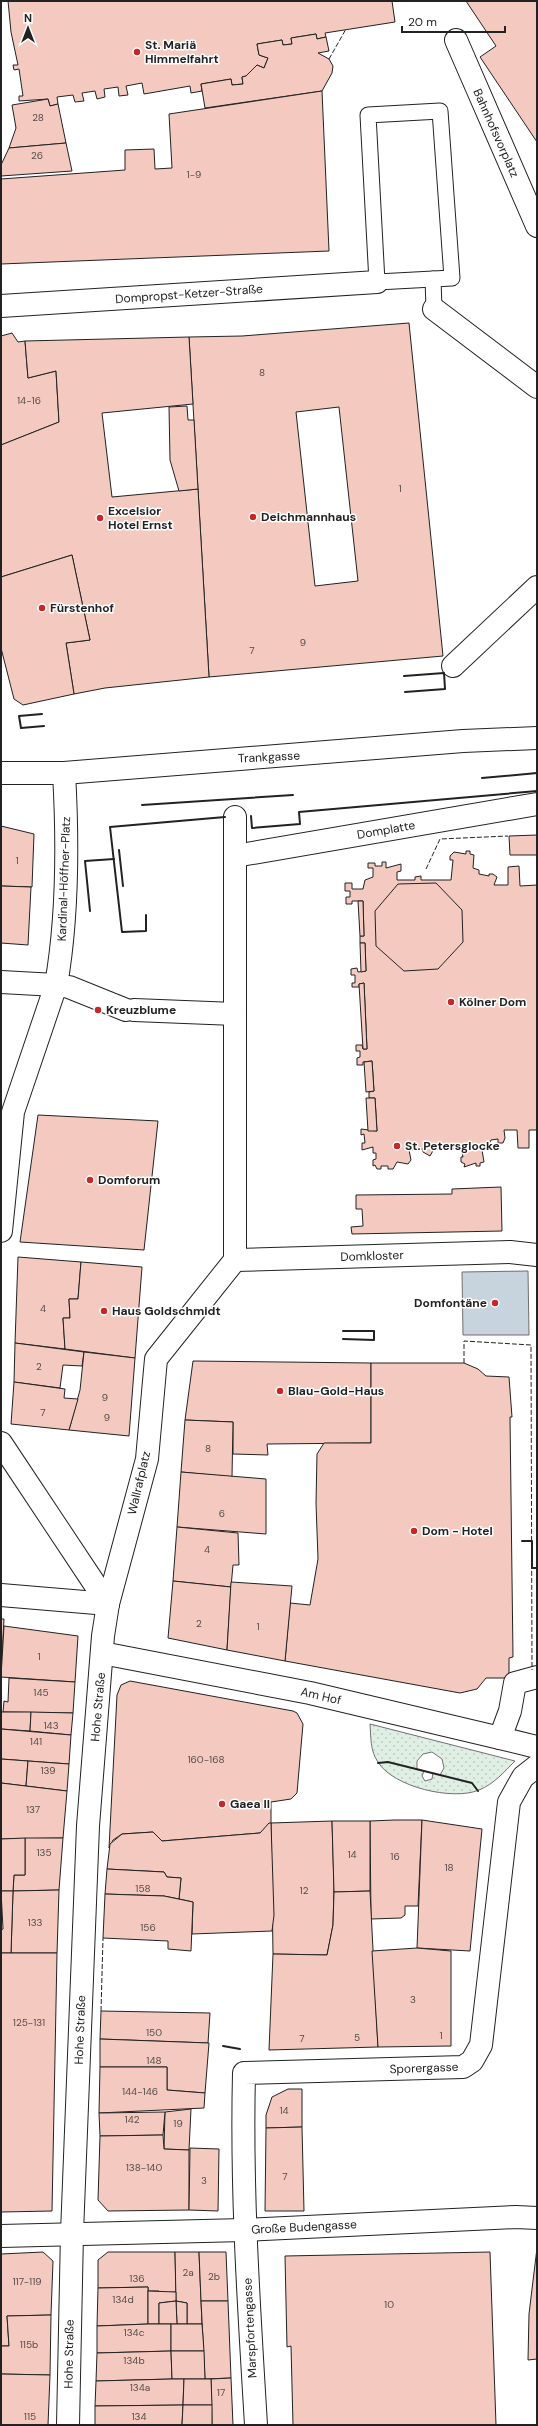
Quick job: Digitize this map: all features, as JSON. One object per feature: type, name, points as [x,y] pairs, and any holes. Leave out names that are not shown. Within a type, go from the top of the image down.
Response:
[{"type":"street","name":"Bahnhofsvorplatz","points":[[456,40],[537,226]]},
{"type":"street","name":"Dompropst-Ketzer-Straße","points":[[1,306],[377,282]]},
{"type":"street","points":[[434,309],[537,387]]},
{"type":"street","points":[[453,666],[537,587]]},
{"type":"street","name":"Trankgasse","points":[[1,773],[64,773],[463,741],[537,738]]},
{"type":"street","name":"Kardinal-Höffner-Platz","points":[[1,1231],[21,1113],[56,986],[62,935],[66,822],[64,773]]},
{"type":"street","name":"Domplatte","points":[[235,856],[537,804]]},
{"type":"street","points":[[235,817],[235,1260]]},
{"type":"street","points":[[1,982],[69,987],[130,1010],[235,1014]]},
{"type":"street","name":"Domkloster","points":[[235,1260],[510,1252],[537,1255]]},
{"type":"street","name":"Wallrafplatz","points":[[103,1645],[108,1604],[147,1459],[156,1360],[235,1260]]},
{"type":"street","points":[[1,1443],[108,1604]]},
{"type":"street","points":[[1,1595],[108,1604]]},
{"type":"street","name":"Am Hof","points":[[103,1645],[537,1747]]},
{"type":"street","name":"Hohe Straße","points":[[68,2425],[72,2233],[88,1826],[103,1645]]},
{"type":"street","points":[[500,1738],[510,1711],[515,1683],[537,1676]]},
{"type":"street","name":"Sporergasse","points":[[244,2230],[244,2073],[463,2067],[472,2061],[481,2045],[509,1802],[523,1776],[537,1766]]},
{"type":"street","name":"Große Budengasse","points":[[1,2236],[72,2233],[244,2230],[516,2216],[537,2218]]},
{"type":"street","name":"Marspfortengasse","points":[[244,2230],[256,2425]]},
{"type":"lane","points":[[440,111],[452,278],[433,279],[377,282],[368,115],[440,111]]},
{"type":"lane","points":[[433,279],[434,309]]},
{"type":"green space","points":[[370,1724],[515,1761],[494,1781],[479,1790],[468,1793],[454,1794],[424,1790],[396,1778],[386,1771],[378,1762],[375,1758],[371,1744]],"holes":[[[432,1752],[442,1759],[444,1768],[440,1775],[433,1773],[432,1779],[425,1781],[422,1776],[424,1771],[417,1769],[417,1761],[423,1754]]]},
{"type":"shaded area","name":"Domfontäne","points":[[528,1271],[529,1335],[463,1335],[462,1272]]},
{"type":"building","name":"St. Mariä Himmelfahrt","points":[[8,1],[392,1],[395,22],[325,33],[326,37],[317,39],[316,34],[291,38],[292,44],[283,45],[282,40],[257,44],[259,55],[268,58],[264,68],[257,65],[246,76],[242,77],[243,84],[232,85],[231,79],[201,84],[202,91],[191,93],[190,86],[144,94],[142,83],[126,86],[128,95],[119,96],[118,87],[104,89],[105,97],[97,99],[95,91],[82,93],[84,101],[75,102],[73,95],[57,97],[58,104],[50,106],[48,99],[19,101],[19,96],[23,96],[19,69],[14,70],[13,65],[18,65],[11,32]]},
{"type":"building","points":[[466,1],[537,1],[537,142],[480,57],[496,46]]},
{"type":"building","points":[[316,34],[317,39],[326,37],[329,51],[318,53],[329,59],[333,66],[332,73],[322,91],[205,108],[201,84],[231,79],[232,85],[243,84],[242,77],[246,76],[257,65],[264,68],[268,58],[259,55],[257,44],[282,40],[283,45],[292,44],[291,38]]},
{"type":"building","points":[[322,91],[329,251],[1,264],[1,179],[125,170],[125,150],[154,149],[155,169],[172,168],[169,114]]},
{"type":"building","points":[[48,99],[50,106],[58,104],[66,143],[9,148],[16,128],[12,105]]},
{"type":"building","points":[[66,143],[72,171],[1,176],[1,165],[9,148]]},
{"type":"building","name":"Deichmannhaus","points":[[409,323],[443,656],[209,677],[189,337],[242,336]],"holes":[[[339,407],[358,581],[315,586],[296,412]]]},
{"type":"building","points":[[12,333],[18,342],[25,341],[28,378],[56,371],[59,422],[1,445],[1,336]]},
{"type":"building","name":"Excelsior Hotel Ernst","points":[[189,337],[193,404],[102,413],[112,497],[198,489],[209,677],[105,688],[74,694],[66,643],[90,640],[72,555],[1,577],[1,445],[59,422],[56,371],[28,378],[25,341]]},
{"type":"building","points":[[187,406],[188,420],[194,420],[198,489],[179,491],[170,460],[169,407]]},
{"type":"building","name":"Fürstenhof","points":[[72,555],[90,640],[66,643],[74,694],[23,705],[14,699],[1,648],[1,577]]},
{"type":"building","points":[[1,826],[34,834],[32,887],[1,886]]},
{"type":"building","points":[[537,835],[537,855],[510,855],[509,836]]},
{"type":"building","name":"Kölner Dom","points":[[466,851],[470,851],[470,854],[474,855],[473,868],[479,870],[479,874],[489,876],[489,874],[493,874],[497,877],[494,885],[508,885],[508,867],[519,866],[520,886],[537,885],[537,1130],[529,1130],[529,1148],[518,1148],[517,1130],[504,1130],[505,1138],[503,1143],[498,1143],[498,1139],[491,1140],[488,1146],[484,1146],[484,1150],[482,1150],[484,1162],[480,1163],[480,1166],[476,1166],[476,1163],[464,1167],[465,1164],[461,1162],[461,1157],[463,1157],[461,1148],[434,1149],[430,1156],[423,1152],[423,1149],[409,1150],[411,1160],[408,1164],[397,1162],[393,1169],[388,1169],[388,1166],[381,1166],[381,1169],[377,1169],[375,1165],[373,1166],[373,1160],[376,1159],[376,1153],[373,1153],[373,1147],[362,1150],[362,1143],[365,1143],[364,1134],[361,1135],[361,1129],[377,1131],[375,1098],[369,1098],[369,1092],[374,1091],[372,1061],[363,1062],[363,1065],[357,1065],[357,1058],[360,1057],[360,1051],[356,1051],[356,1045],[362,1045],[363,1049],[367,1049],[364,983],[359,984],[359,987],[352,987],[352,983],[355,983],[355,975],[351,975],[351,969],[357,968],[358,972],[366,971],[365,943],[360,943],[360,936],[364,936],[363,901],[352,901],[352,904],[346,904],[346,897],[350,897],[350,891],[345,891],[345,883],[352,883],[352,889],[363,889],[365,880],[373,877],[373,868],[368,868],[368,863],[375,863],[375,866],[382,866],[382,862],[386,862],[386,868],[401,864],[401,871],[397,872],[397,880],[415,880],[415,877],[421,876],[421,880],[451,880],[453,860],[450,860],[450,856],[454,852],[466,854]]},
{"type":"building","points":[[436,883],[462,910],[463,942],[438,969],[404,971],[376,946],[375,911],[398,884]]},
{"type":"building","points":[[1,886],[31,887],[28,945],[1,943]]},
{"type":"building","points":[[358,901],[363,901],[364,936],[360,936]]},
{"type":"building","points":[[360,943],[365,943],[366,971],[361,972]]},
{"type":"building","points":[[364,983],[367,1049],[363,1049],[359,984]]},
{"type":"building","points":[[372,1061],[374,1091],[366,1092],[364,1062]]},
{"type":"building","points":[[366,1098],[375,1098],[377,1131],[368,1131]]},
{"type":"building","name":"Domforum","points":[[38,1115],[158,1121],[144,1250],[20,1242]]},
{"type":"building","points":[[501,1187],[502,1231],[352,1234],[351,1227],[363,1226],[362,1209],[356,1209],[356,1195],[452,1194],[452,1189]]},
{"type":"building","points":[[18,1257],[81,1262],[78,1299],[69,1299],[70,1318],[63,1318],[65,1349],[15,1343]]},
{"type":"building","name":"Haus Goldschmidt","points":[[81,1262],[142,1267],[135,1358],[65,1349],[63,1318],[70,1318],[69,1299],[78,1299]]},
{"type":"building","points":[[15,1343],[84,1352],[82,1366],[63,1365],[60,1388],[14,1382]]},
{"type":"building","points":[[84,1352],[135,1358],[129,1436],[69,1430],[80,1390]]},
{"type":"building","name":"Blau-Gold-Haus","points":[[193,1361],[371,1363],[371,1443],[267,1444],[268,1455],[233,1454],[233,1422],[185,1420]]},
{"type":"building","name":"Dom - Hotel","points":[[371,1363],[464,1363],[478,1369],[486,1376],[509,1377],[512,1417],[510,1417],[513,1657],[509,1658],[509,1678],[486,1678],[477,1689],[460,1693],[285,1661],[290,1603],[310,1605],[318,1559],[316,1503],[317,1454],[324,1443],[371,1443]]},
{"type":"building","points":[[14,1382],[65,1389],[64,1398],[78,1399],[69,1430],[11,1424]]},
{"type":"building","points":[[185,1420],[233,1422],[232,1477],[181,1472]]},
{"type":"building","points":[[181,1472],[266,1479],[266,1534],[177,1527]]},
{"type":"building","points":[[177,1527],[238,1533],[239,1565],[233,1565],[231,1587],[173,1581]]},
{"type":"building","points":[[173,1581],[231,1587],[227,1650],[168,1638]]},
{"type":"building","points":[[231,1582],[292,1586],[285,1661],[227,1650]]},
{"type":"building","points":[[1,1619],[4,1619],[1,1676]]},
{"type":"building","points":[[4,1626],[78,1636],[75,1682],[1,1677]]},
{"type":"building","points":[[9,1678],[75,1682],[73,1713],[3,1712],[4,1701],[8,1702]]},
{"type":"building","points":[[130,1681],[293,1711],[297,1713],[303,1724],[297,1793],[291,1799],[271,1802],[271,1823],[260,1833],[162,1841],[153,1832],[122,1834],[113,1840],[109,1848],[117,1695],[121,1685]]},
{"type":"building","points":[[1,1712],[31,1712],[30,1731],[1,1729]]},
{"type":"building","points":[[31,1712],[73,1713],[71,1735],[30,1731]]},
{"type":"building","points":[[1,1729],[71,1735],[69,1764],[1,1759]]},
{"type":"building","points":[[1,1759],[28,1761],[26,1786],[1,1783]]},
{"type":"building","points":[[28,1761],[69,1764],[67,1791],[26,1786]]},
{"type":"building","points":[[1,1783],[67,1791],[63,1838],[1,1839]]},
{"type":"building","points":[[422,1820],[418,1906],[405,1906],[405,1915],[401,1918],[371,1919],[370,1821]]},
{"type":"building","points":[[422,1820],[482,1829],[470,1951],[417,1948]]},
{"type":"building","points":[[332,1821],[334,1887],[333,1925],[327,1955],[273,1954],[271,1823]]},
{"type":"building","points":[[332,1821],[370,1821],[370,1891],[334,1892]]},
{"type":"building","points":[[269,1823],[271,1823],[274,1915],[272,1931],[192,1934],[193,1902],[179,1899],[181,1878],[167,1877],[164,1872],[107,1869],[110,1844],[122,1834],[153,1832],[162,1841],[260,1833]]},
{"type":"building","points":[[25,1838],[63,1838],[59,1890],[13,1891],[14,1875],[25,1875]]},
{"type":"building","points":[[25,1838],[25,1875],[14,1875],[13,1891],[1,1891],[1,1839]]},
{"type":"building","points":[[107,1869],[164,1872],[167,1877],[181,1878],[179,1899],[164,1896],[105,1894]]},
{"type":"building","points":[[59,1890],[57,1953],[11,1953],[13,1891]]},
{"type":"building","points":[[1,1891],[13,1891],[11,1953],[1,1953],[1,1930],[3,1929]]},
{"type":"building","points":[[370,1891],[378,2047],[269,2050],[273,1954],[327,1955],[333,1925],[334,1892]]},
{"type":"building","points":[[105,1894],[164,1896],[193,1902],[191,1951],[168,1949],[168,1941],[103,1938]]},
{"type":"building","points":[[417,1948],[451,1951],[451,2046],[378,2047],[372,1951]]},
{"type":"building","points":[[1,1953],[57,1953],[52,2211],[1,2212]]},
{"type":"building","points":[[101,2011],[210,2013],[208,2043],[100,2039]]},
{"type":"building","points":[[100,2039],[209,2043],[205,2093],[167,2090],[167,2067],[100,2067]]},
{"type":"building","points":[[100,2067],[167,2067],[167,2090],[205,2093],[204,2108],[99,2113]]},
{"type":"building","points":[[288,2089],[302,2089],[302,2127],[266,2128],[266,2115],[272,2097]]},
{"type":"building","points":[[191,2109],[189,2150],[164,2149],[165,2112]]},
{"type":"building","points":[[165,2112],[163,2135],[100,2136],[99,2113]]},
{"type":"building","points":[[302,2127],[304,2211],[265,2211],[266,2128]]},
{"type":"building","points":[[163,2135],[164,2149],[189,2150],[189,2210],[108,2211],[98,2200],[100,2136]]},
{"type":"building","points":[[190,2148],[219,2149],[218,2211],[189,2210]]},
{"type":"building","points":[[537,2248],[537,2359],[528,2360],[529,2314]]},
{"type":"building","points":[[43,2252],[53,2261],[51,2315],[7,2316],[9,2346],[1,2346],[1,2254]]},
{"type":"building","points":[[108,2252],[175,2252],[176,2292],[159,2293],[159,2291],[148,2291],[148,2287],[98,2288],[98,2260]]},
{"type":"building","points":[[175,2252],[199,2252],[202,2324],[187,2324],[187,2303],[176,2301]]},
{"type":"building","points":[[199,2252],[226,2252],[228,2301],[201,2301]]},
{"type":"building","points":[[490,2252],[496,2425],[293,2425],[291,2346],[287,2347],[285,2256]]},
{"type":"building","points":[[148,2287],[148,2324],[97,2326],[98,2288]]},
{"type":"building","points":[[148,2291],[176,2292],[176,2301],[159,2303],[159,2324],[148,2324]]},
{"type":"building","points":[[176,2301],[187,2303],[187,2324],[177,2324]]},
{"type":"building","points":[[176,2301],[177,2324],[159,2324],[159,2303]]},
{"type":"building","points":[[201,2301],[228,2301],[231,2378],[205,2379]]},
{"type":"building","points":[[51,2315],[50,2375],[1,2374],[1,2346],[9,2346],[7,2316]]},
{"type":"building","points":[[171,2324],[171,2351],[97,2353],[97,2326]]},
{"type":"building","points":[[171,2324],[202,2324],[204,2351],[171,2351]]},
{"type":"building","points":[[171,2351],[172,2379],[96,2381],[97,2353]]},
{"type":"building","points":[[171,2351],[204,2351],[205,2379],[172,2379]]},
{"type":"building","points":[[1,2374],[50,2375],[48,2425],[1,2425]]},
{"type":"building","points":[[231,2378],[233,2425],[212,2425],[211,2379]]},
{"type":"building","points":[[184,2379],[183,2405],[95,2406],[96,2381]]},
{"type":"building","points":[[184,2379],[211,2379],[212,2405],[183,2405]]},
{"type":"building","points":[[183,2405],[182,2425],[95,2425],[95,2406]]},
{"type":"building","points":[[183,2405],[212,2405],[212,2425],[182,2425]]},
{"type":"fence","points":[[329,59],[346,29]]},
{"type":"fence","points":[[426,869],[440,839],[508,836]]},
{"type":"fence","points":[[464,1363],[464,1341],[531,1345],[532,1670]]},
{"type":"fence","points":[[101,2011],[103,1938]]},
{"type":"wall","points":[[404,676],[444,673],[445,689],[405,692]]},
{"type":"wall","points":[[42,714],[19,716],[21,728],[44,726]]},
{"type":"wall","points":[[482,778],[537,773]]},
{"type":"wall","points":[[251,816],[252,828],[300,824],[299,812],[537,791]]},
{"type":"wall","points":[[142,805],[293,795]]},
{"type":"wall","points":[[146,915],[146,931],[122,932],[110,827],[225,817]]},
{"type":"wall","points":[[119,850],[123,886]]},
{"type":"wall","points":[[90,911],[85,861],[114,859]]},
{"type":"wall","points":[[343,1331],[374,1331],[374,1340],[343,1339]]},
{"type":"wall","points":[[522,1541],[532,1541],[532,1568],[537,1568]]},
{"type":"wall","points":[[378,1763],[388,1762],[472,1783],[478,1791]]},
{"type":"wall","points":[[223,2046],[240,2049]]},
{"type":"place","name":"St. Mariä Himmelfahrt","points":[[137,52]]},
{"type":"place","name":"Deichmannhaus","points":[[253,517]]},
{"type":"place","name":"Excelsior Hotel Ernst","points":[[100,518]]},
{"type":"place","name":"Fürstenhof","points":[[42,608]]},
{"type":"place","name":"Kölner Dom","points":[[451,1002]]},
{"type":"place","name":"Kreuzblume","points":[[98,1010]]},
{"type":"place","name":"St. Petersglocke","points":[[397,1146]]},
{"type":"place","name":"Domforum","points":[[90,1180]]},
{"type":"place","name":"Domfontäne","points":[[495,1303]]},
{"type":"place","name":"Haus Goldschmidt","points":[[104,1311]]},
{"type":"place","name":"Blau-Gold-Haus","points":[[280,1391]]},
{"type":"place","name":"Dom - Hotel","points":[[414,1531]]},
{"type":"place","name":"Gaea II","points":[[222,1804]]}]
